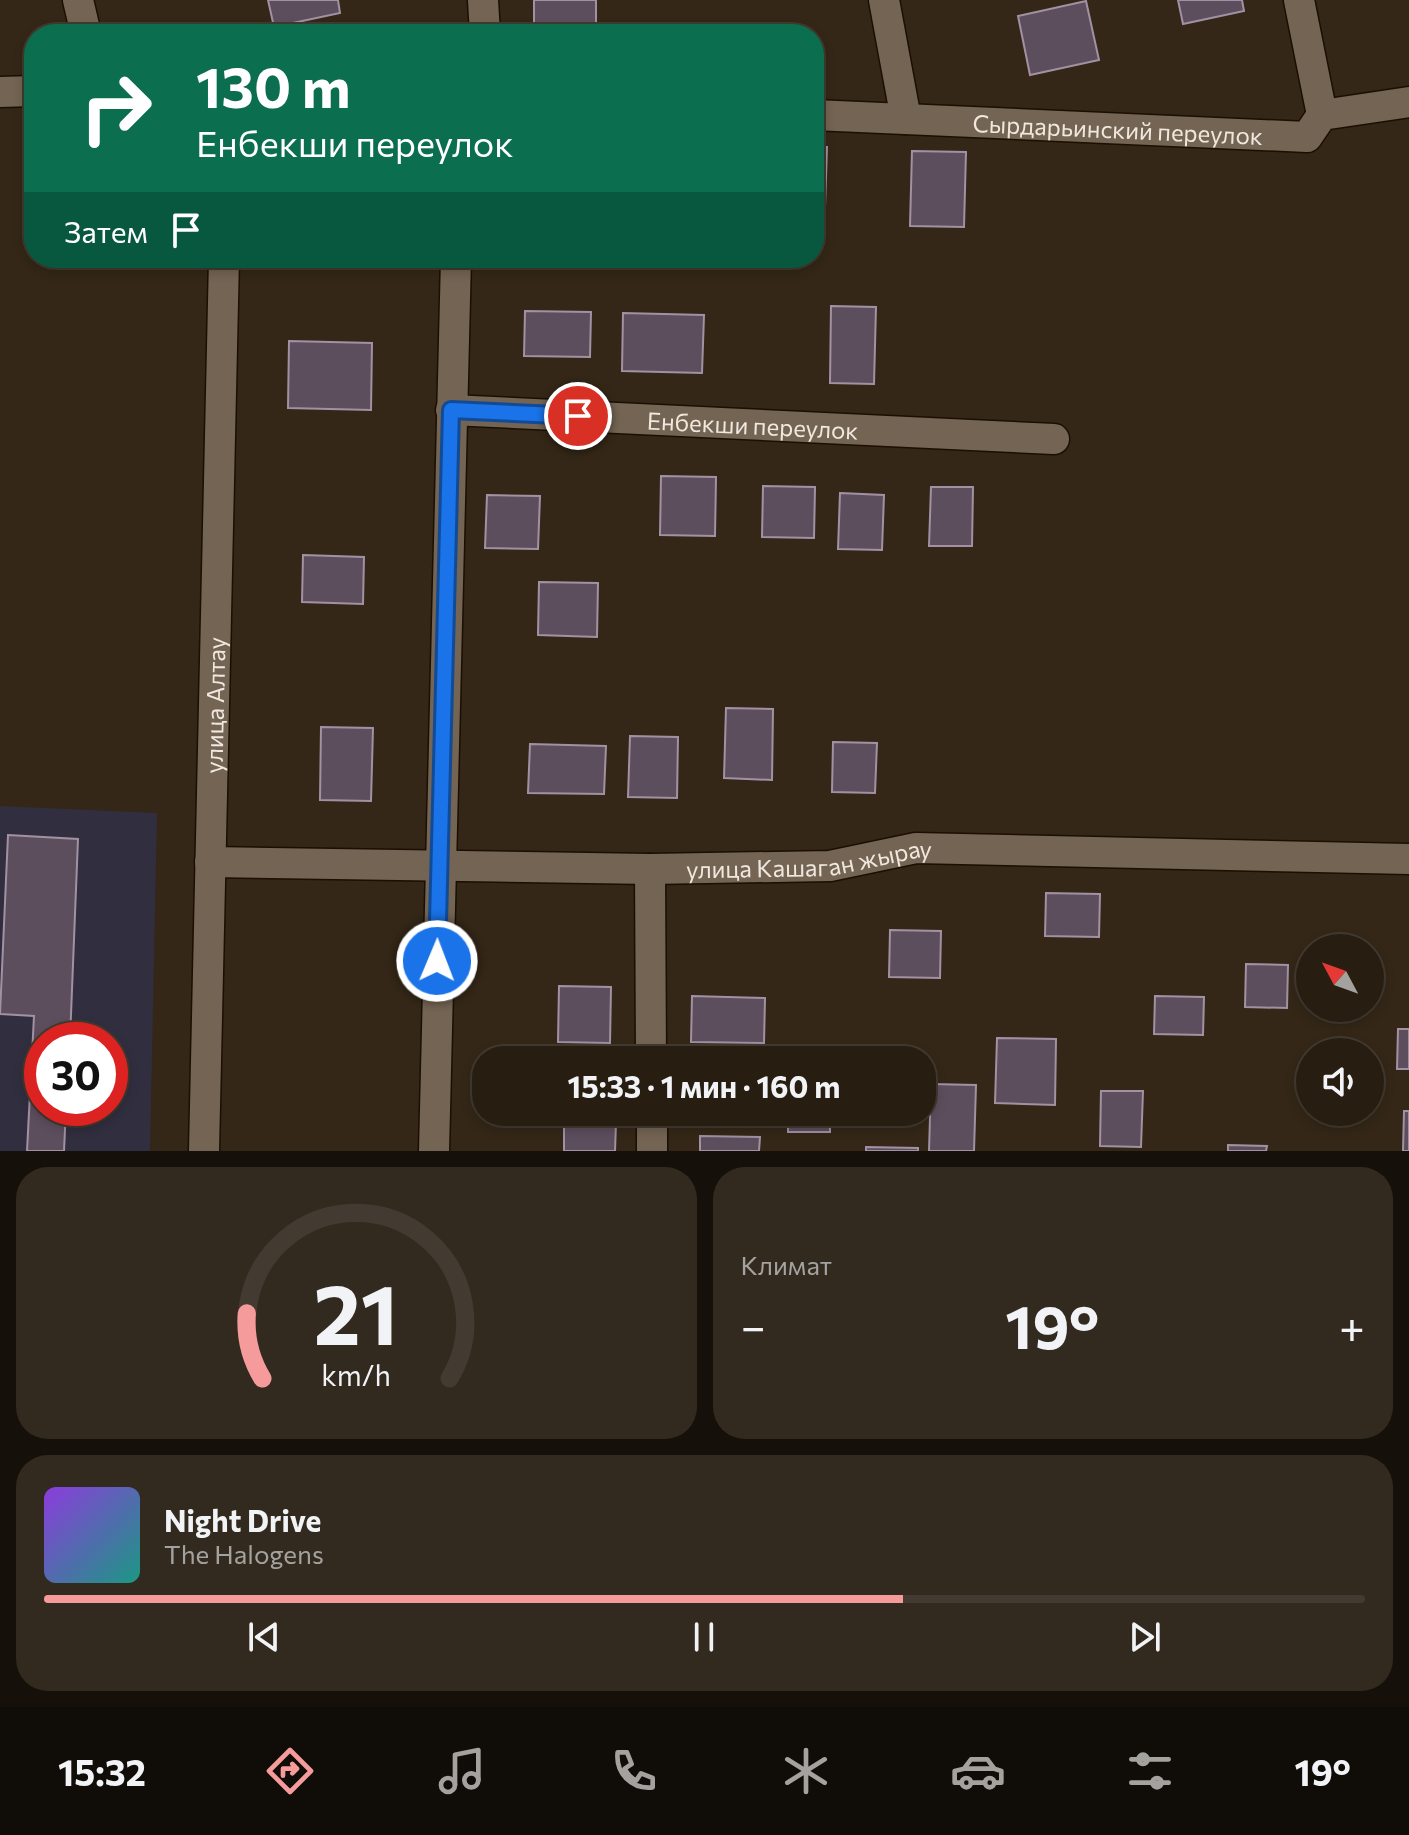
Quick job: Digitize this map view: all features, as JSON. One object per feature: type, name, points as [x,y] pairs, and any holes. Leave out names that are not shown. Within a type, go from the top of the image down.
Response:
[{"type":"street","points":[[78,0],[84,24]]},
{"type":"street","points":[[483,0],[484,24]]},
{"type":"street","points":[[884,0],[906,119]]},
{"type":"street","points":[[1299,0],[1322,115]]},
{"type":"street","points":[[0,92],[24,91]]},
{"type":"street","name":"Сырдарьинский переулок","points":[[824,115],[1307,137],[1322,115],[1409,102]]},
{"type":"street","name":"улица Алтау","points":[[204,1151],[224,268]]},
{"type":"street","points":[[434,1151],[456,268]]},
{"type":"street","name":"Енбекши переулок","points":[[451,410],[1054,439]]},
{"type":"street","name":"улица Кашаган жырау","points":[[210,862],[650,869],[830,866],[916,848],[1409,859]]},
{"type":"street","points":[[650,869],[651,1046]]},
{"type":"street","points":[[652,1126],[652,1151]]},
{"type":"shaded area","points":[[0,806],[157,813],[150,1151],[0,1151]]},
{"type":"building","points":[[268,0],[338,0],[340,13],[288,24],[273,24]]},
{"type":"building","points":[[534,0],[596,0],[596,24],[534,24]]},
{"type":"building","points":[[1178,0],[1242,0],[1244,11],[1183,24]]},
{"type":"building","points":[[1086,1],[1099,60],[1030,75],[1018,16]]},
{"type":"building","points":[[824,147],[827,147],[825,208]]},
{"type":"building","points":[[912,151],[966,152],[964,227],[910,226]]},
{"type":"building","points":[[831,306],[876,307],[874,384],[830,383]]},
{"type":"building","points":[[525,311],[591,312],[590,357],[524,356]]},
{"type":"building","points":[[623,313],[704,315],[702,373],[622,371]]},
{"type":"building","points":[[289,341],[372,343],[371,410],[288,408]]},
{"type":"building","points":[[661,476],[716,477],[715,536],[660,535]]},
{"type":"building","points":[[763,486],[815,487],[814,538],[762,537]]},
{"type":"building","points":[[931,487],[973,487],[972,546],[929,546]]},
{"type":"building","points":[[840,493],[884,495],[882,550],[838,549]]},
{"type":"building","points":[[487,495],[540,496],[538,549],[485,548]]},
{"type":"building","points":[[303,555],[364,557],[363,604],[302,602]]},
{"type":"building","points":[[539,582],[598,583],[597,637],[538,635]]},
{"type":"building","points":[[726,708],[773,709],[772,780],[724,778]]},
{"type":"building","points":[[321,727],[373,728],[371,801],[320,800]]},
{"type":"building","points":[[630,736],[678,737],[677,798],[628,797]]},
{"type":"building","points":[[833,742],[877,743],[875,793],[832,792]]},
{"type":"building","points":[[530,744],[606,746],[604,794],[528,793]]},
{"type":"building","points":[[8,835],[78,839],[71,1022],[34,1022],[34,1016],[0,1014]]},
{"type":"building","points":[[1046,893],[1100,894],[1099,937],[1045,936]]},
{"type":"building","points":[[890,930],[941,931],[940,978],[889,977]]},
{"type":"building","points":[[1246,964],[1288,965],[1287,1008],[1245,1007]]},
{"type":"building","points":[[559,986],[611,987],[610,1043],[558,1042]]},
{"type":"building","points":[[692,996],[765,998],[764,1043],[691,1042]]},
{"type":"building","points":[[1155,996],[1204,997],[1203,1035],[1154,1034]]},
{"type":"building","points":[[1398,1029],[1409,1029],[1409,1069],[1397,1069]]},
{"type":"building","points":[[997,1038],[1056,1039],[1055,1105],[995,1103]]},
{"type":"building","points":[[936,1084],[976,1085],[974,1151],[929,1151],[930,1126],[936,1126]]},
{"type":"building","points":[[1101,1091],[1143,1091],[1141,1147],[1100,1146]]},
{"type":"building","points":[[1404,1111],[1409,1111],[1409,1151],[1403,1151]]},
{"type":"building","points":[[28,1126],[65,1126],[64,1151],[27,1151]]},
{"type":"building","points":[[564,1126],[616,1126],[615,1151],[564,1151]]},
{"type":"building","points":[[788,1126],[830,1126],[830,1132],[788,1132]]},
{"type":"building","points":[[700,1136],[760,1137],[759,1151],[700,1151]]},
{"type":"building","points":[[1228,1145],[1267,1146],[1266,1151],[1228,1151]]},
{"type":"building","points":[[866,1147],[918,1148],[918,1151],[866,1151]]},
{"type":"route","points":[[437,961],[451,410],[578,416]]}]
